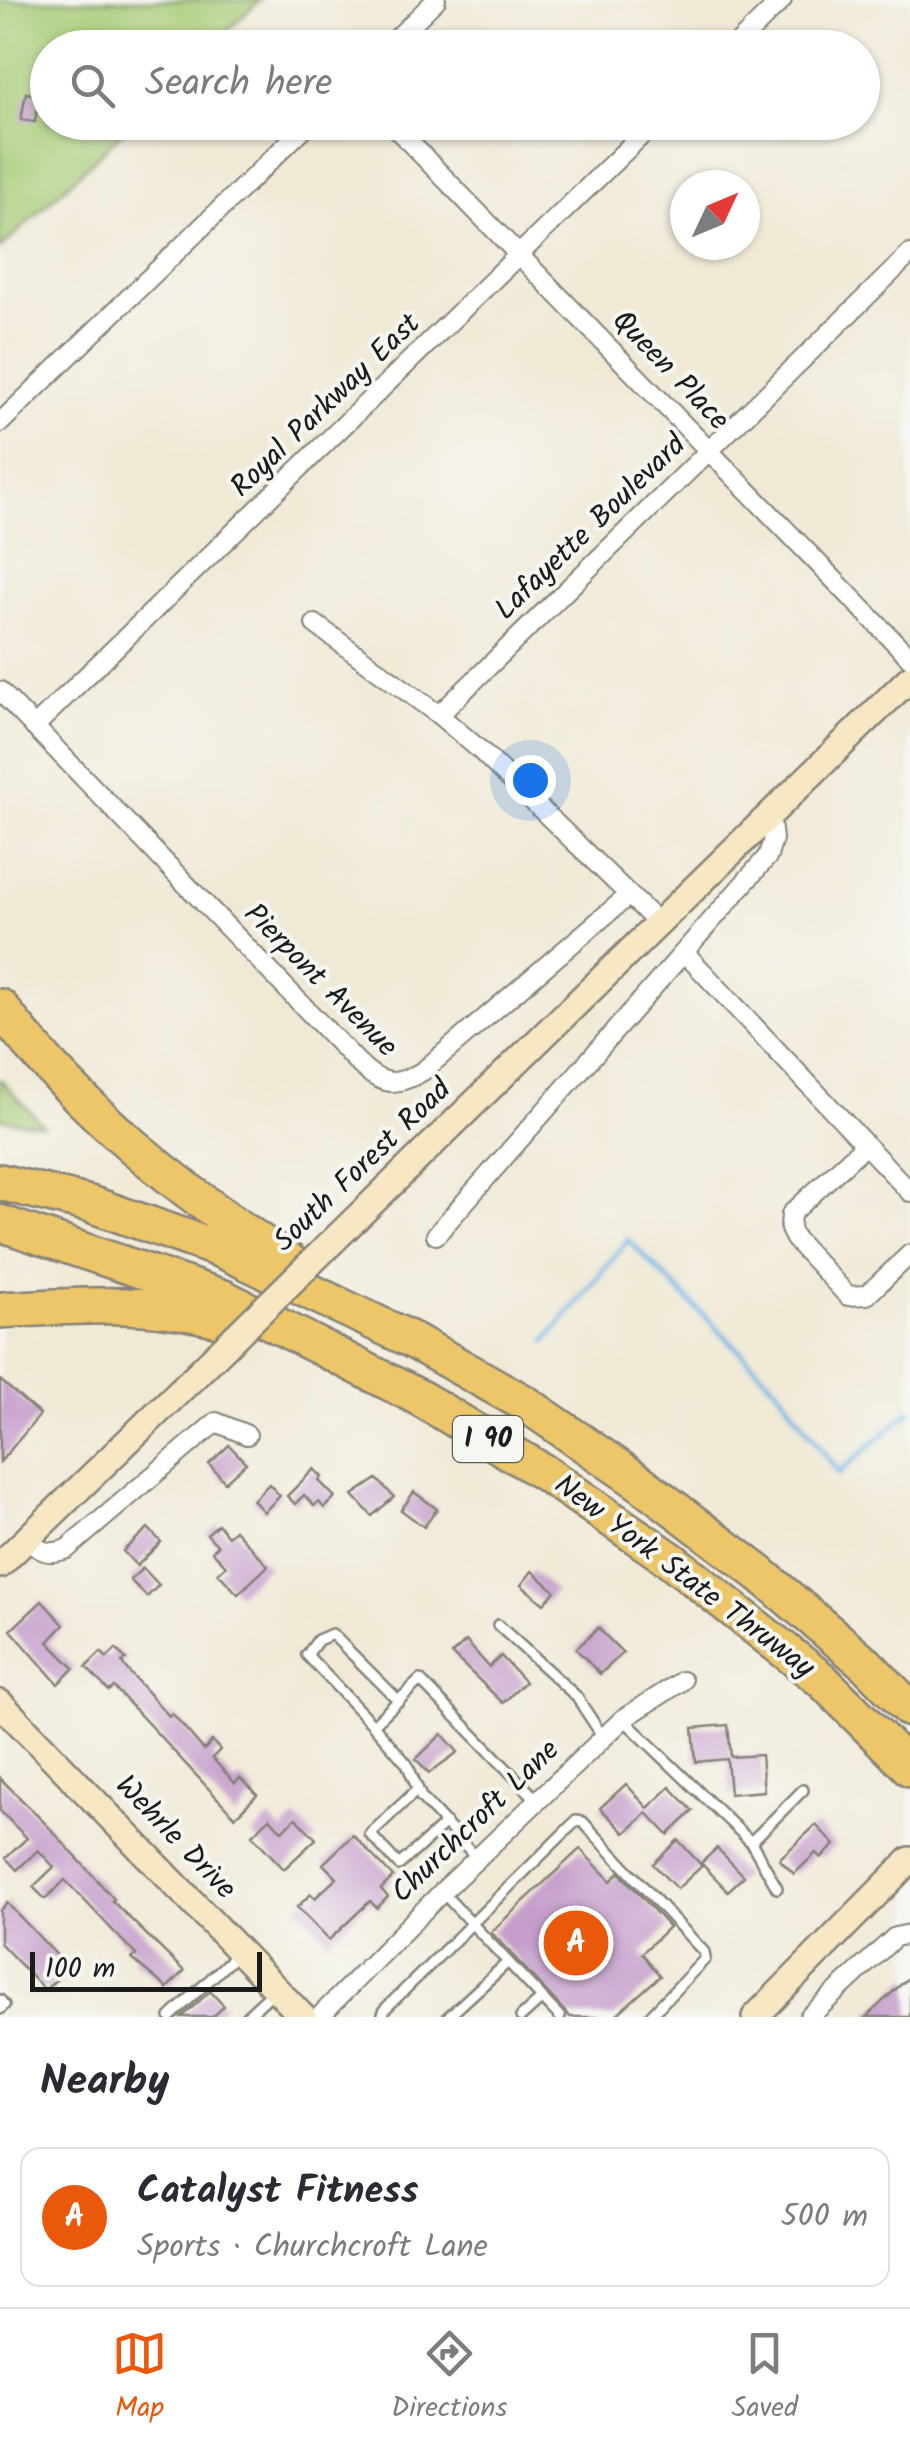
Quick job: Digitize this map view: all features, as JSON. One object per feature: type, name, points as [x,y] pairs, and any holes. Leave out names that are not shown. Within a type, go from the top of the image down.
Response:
[{"type":"highway","points":[[0,1007],[57,1076],[168,1177],[239,1230],[412,1340]]},
{"type":"highway","name":"New York State Thruway","points":[[0,1182],[90,1204],[222,1250],[412,1340],[526,1404],[760,1572],[910,1709]]},
{"type":"highway","name":"New York State Thruway","points":[[0,1223],[224,1298],[420,1398],[527,1463],[671,1560],[822,1680],[910,1768]]},
{"type":"highway","points":[[0,1310],[110,1303],[142,1306],[204,1315],[327,1352]]},
{"type":"street","points":[[405,30],[436,0]]},
{"type":"street","points":[[751,30],[782,0]]},
{"type":"street","points":[[0,423],[291,140]]},
{"type":"street","name":"Queen Place","points":[[407,140],[910,658]]},
{"type":"street","name":"Royal Parkway East","points":[[34,727],[638,140]]},
{"type":"street","name":"Lafayette Boulevard","points":[[439,716],[910,254]]},
{"type":"street","points":[[315,624],[439,716],[558,822],[658,923]]},
{"type":"street","name":"South Forest Road","points":[[0,1565],[910,678]]},
{"type":"street","name":"Pierpont Avenue","points":[[0,691],[359,1064],[374,1078],[388,1084],[405,1082],[422,1070],[629,895]]},
{"type":"street","points":[[436,1235],[768,856],[773,839],[770,814]]},
{"type":"street","points":[[684,952],[910,1192]]},
{"type":"street","points":[[866,1146],[791,1214],[790,1229],[848,1296],[867,1295],[910,1254]]},
{"type":"street","points":[[26,1540],[43,1552],[54,1554],[67,1549],[216,1422],[247,1435]]},
{"type":"street","name":"Churchcroft Lane","points":[[319,2017],[622,1719],[682,1680]]},
{"type":"street","name":"Wehrle Drive","points":[[0,1703],[303,2017]]},
{"type":"street","points":[[754,2017],[903,1867]]},
{"type":"street","points":[[808,2017],[894,1937],[910,1934]]},
{"type":"lane","points":[[498,1625],[576,1696],[603,1738]]},
{"type":"lane","points":[[399,1701],[332,1634],[318,1640],[307,1655],[406,1764],[418,1789],[477,1858]]},
{"type":"lane","points":[[373,1725],[420,1680],[537,1800]]},
{"type":"lane","points":[[622,1719],[750,1842],[777,1888]]},
{"type":"lane","points":[[418,1789],[370,1834],[399,1865],[446,1824]]},
{"type":"lane","points":[[750,1842],[803,1790]]},
{"type":"lane","points":[[382,2017],[385,2009],[576,1822],[583,1822],[704,1952],[705,1959],[649,2017]]},
{"type":"lane","points":[[442,1892],[560,2017]]},
{"type":"lane","points":[[170,2017],[239,1952]]},
{"type":"lane","points":[[448,2017],[508,1962]]},
{"type":"lane","points":[[246,2017],[276,1990]]},
{"type":"lane","points":[[521,2017],[542,1998]]},
{"type":"lane","points":[[0,2000],[4,2004],[0,2009]]},
{"type":"green space","points":[[0,0],[260,0],[228,30],[30,30],[30,140],[114,140],[0,249]]},
{"type":"green space","points":[[0,1079],[43,1125],[0,1119]]},
{"type":"building","points":[[26,93],[30,94],[30,121],[21,120]]},
{"type":"building","points":[[0,1380],[40,1415],[0,1462]]},
{"type":"building","points":[[229,1445],[246,1463],[225,1482],[209,1464]]},
{"type":"building","points":[[314,1469],[322,1477],[319,1481],[335,1497],[324,1508],[319,1502],[314,1506],[304,1495],[295,1504],[287,1496]]},
{"type":"building","points":[[377,1479],[394,1497],[372,1516],[353,1495]]},
{"type":"building","points":[[269,1484],[280,1496],[264,1512],[253,1500]]},
{"type":"building","points":[[414,1492],[437,1509],[424,1527],[401,1510]]},
{"type":"building","points":[[218,1524],[228,1536],[235,1530],[268,1566],[238,1594],[218,1573],[226,1566],[212,1551],[218,1546],[207,1534]]},
{"type":"building","points":[[148,1528],[161,1542],[137,1566],[123,1551]]},
{"type":"building","points":[[143,1568],[159,1585],[147,1597],[130,1580]]},
{"type":"building","points":[[532,1571],[555,1591],[544,1604],[521,1585]]},
{"type":"building","points":[[42,1601],[64,1625],[48,1642],[74,1668],[58,1684],[11,1630]]},
{"type":"building","points":[[598,1628],[623,1653],[600,1674],[576,1649]]},
{"type":"building","points":[[466,1641],[489,1667],[501,1656],[525,1682],[503,1703],[452,1654]]},
{"type":"building","points":[[116,1649],[126,1659],[122,1663],[129,1672],[169,1716],[172,1713],[204,1750],[212,1741],[220,1750],[212,1758],[235,1783],[240,1778],[257,1795],[235,1817],[114,1687],[109,1691],[86,1667],[101,1652],[107,1658]]},
{"type":"building","points":[[728,1725],[731,1757],[761,1755],[764,1791],[730,1794],[727,1759],[696,1762],[693,1728]]},
{"type":"building","points":[[442,1734],[458,1752],[429,1773],[416,1759]]},
{"type":"building","points":[[0,1778],[48,1826],[112,1901],[184,1971],[167,1988],[132,1959],[136,1955],[65,1880],[45,1899],[33,1887],[54,1867],[38,1850],[17,1870],[6,1858],[27,1838],[0,1811]]},
{"type":"building","points":[[626,1784],[648,1808],[670,1787],[693,1811],[668,1835],[647,1813],[625,1833],[600,1808]]},
{"type":"building","points":[[270,1818],[282,1831],[296,1818],[316,1839],[284,1869],[252,1835]]},
{"type":"building","points":[[816,1825],[835,1845],[821,1858],[816,1853],[794,1874],[779,1859]]},
{"type":"building","points":[[353,1835],[393,1877],[381,1889],[388,1897],[377,1908],[370,1901],[329,1940],[297,1907],[311,1894],[315,1898],[337,1878],[323,1864]]},
{"type":"building","points":[[678,1840],[702,1866],[677,1889],[653,1864]]},
{"type":"building","points":[[717,1848],[744,1876],[728,1891],[701,1863]]},
{"type":"building","points":[[580,1849],[611,1881],[619,1872],[669,1927],[642,1953],[660,1976],[614,2017],[570,2017],[491,1932]]},
{"type":"building","points":[[7,1903],[69,1968],[45,1990],[0,1943],[0,1910]]},
{"type":"building","points":[[910,1976],[910,2017],[866,2017]]},
{"type":"building","points":[[210,1991],[224,2006],[213,2017],[182,2017]]},
{"type":"waterway","points":[[546,1341],[628,1240],[777,1388],[839,1473],[910,1411]]},
{"type":"place","name":"Catalyst Fitness","points":[[576,1943]]}]
